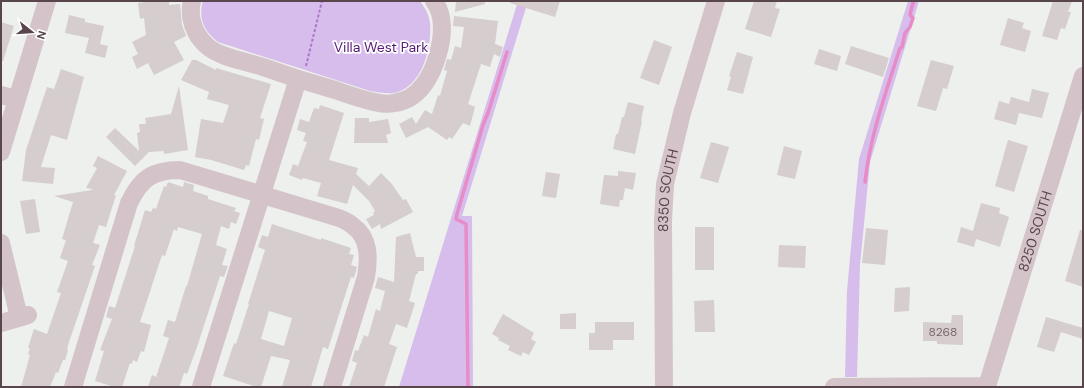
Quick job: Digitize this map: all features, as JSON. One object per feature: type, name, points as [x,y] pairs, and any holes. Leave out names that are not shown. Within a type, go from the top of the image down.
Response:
[{"type":"street","points":[[1,152],[9,97],[47,1]]},
{"type":"street","points":[[192,1],[191,11],[194,28],[200,38],[212,50],[298,79],[368,101],[383,104],[394,103],[413,96],[430,75],[439,48],[442,27],[440,14],[434,1]]},
{"type":"street","name":"8350 SOUTH","points":[[664,387],[663,221],[665,184],[682,113],[716,1]]},
{"type":"street","name":"8250 SOUTH","points":[[987,386],[1083,76]]},
{"type":"street","points":[[202,387],[298,79]]},
{"type":"street","points":[[73,387],[129,203],[135,190],[145,180],[154,174],[166,170],[180,170],[339,218],[353,226],[362,236],[368,249],[366,277],[332,387]]},
{"type":"street","points":[[1,243],[23,316],[1,323]]},
{"type":"street","points":[[834,387],[987,386]]},
{"type":"path","points":[[298,79],[305,69],[322,1]]},
{"type":"green space","name":"Villa West Park","points":[[203,1],[420,1],[429,17],[430,23],[427,53],[420,73],[407,87],[398,92],[391,93],[370,91],[218,42],[213,38],[203,24],[201,13]]},
{"type":"green space","points":[[518,1],[528,1],[462,216],[472,216],[473,387],[399,387]]},
{"type":"green space","points":[[908,1],[919,1],[870,162],[860,265],[857,377],[845,377],[847,291],[859,159]]},
{"type":"building","points":[[169,1],[169,5],[180,4],[182,25],[186,36],[174,42],[184,60],[154,75],[148,63],[137,69],[132,57],[138,54],[132,42],[146,35],[144,18],[140,19],[138,3]]},
{"type":"building","points":[[456,1],[485,1],[485,4],[455,12]]},
{"type":"building","points":[[510,1],[560,1],[555,17],[510,3]]},
{"type":"building","points":[[754,1],[777,1],[775,8],[780,9],[771,37],[745,29]]},
{"type":"building","points":[[1053,1],[1072,1],[1068,12],[1071,12],[1065,29],[1061,28],[1057,40],[1042,36]]},
{"type":"building","points":[[69,15],[85,19],[85,22],[104,26],[100,44],[108,46],[105,58],[85,53],[89,38],[65,33]]},
{"type":"building","points":[[454,16],[498,21],[495,44],[503,47],[500,57],[494,54],[490,67],[481,64],[468,104],[475,107],[470,126],[463,123],[452,139],[449,137],[447,140],[428,127],[406,138],[399,124],[412,117],[416,124],[425,110],[432,114],[438,95],[440,96],[447,71],[444,70],[447,59],[451,60],[455,46],[461,48],[464,27],[453,26]]},
{"type":"building","points":[[1008,18],[1024,23],[1022,28],[1031,31],[1025,52],[1000,45]]},
{"type":"building","points":[[1,22],[14,26],[3,61],[1,61]]},
{"type":"building","points":[[654,40],[672,47],[659,85],[640,78]]},
{"type":"building","points":[[851,46],[889,58],[883,77],[845,64]]},
{"type":"building","points":[[819,49],[841,56],[837,71],[814,64]]},
{"type":"building","points":[[737,52],[753,57],[743,94],[727,90],[731,77],[729,76]]},
{"type":"building","points":[[192,60],[196,60],[216,70],[216,68],[271,84],[260,118],[264,119],[259,140],[256,139],[249,166],[246,165],[244,170],[211,160],[195,157],[201,119],[223,123],[229,105],[207,99],[209,92],[181,80]]},
{"type":"building","points":[[931,60],[954,66],[947,89],[943,88],[936,111],[917,106]]},
{"type":"building","points":[[61,69],[84,77],[67,140],[51,135],[41,167],[55,168],[53,184],[22,181],[26,150],[47,87],[54,89]]},
{"type":"building","points":[[179,86],[188,150],[164,154],[164,151],[149,152],[135,166],[106,137],[115,128],[139,151],[137,133],[140,132],[139,124],[146,124],[145,118],[171,114]]},
{"type":"building","points":[[1032,89],[1049,93],[1042,118],[1019,113],[1016,125],[994,119],[999,101],[1009,104],[1011,97],[1029,102]]},
{"type":"building","points":[[628,102],[644,106],[635,154],[613,149],[616,134],[618,134],[622,117],[624,117]]},
{"type":"building","points":[[320,105],[344,113],[329,160],[358,168],[356,174],[369,186],[381,173],[391,183],[403,200],[406,199],[413,212],[381,229],[380,224],[372,229],[366,219],[374,215],[373,213],[375,211],[369,201],[353,185],[347,204],[317,196],[321,183],[303,178],[302,180],[289,175],[293,164],[298,166],[307,142],[303,141],[306,133],[297,130],[300,119],[309,122],[314,108],[319,109]]},
{"type":"building","points":[[355,118],[369,118],[369,122],[388,119],[391,133],[386,135],[388,143],[354,143]]},
{"type":"building","points":[[1008,140],[1028,146],[1014,192],[995,186]]},
{"type":"building","points":[[711,142],[729,147],[718,183],[700,178]]},
{"type":"building","points":[[784,146],[802,151],[795,179],[777,175]]},
{"type":"building","points":[[98,156],[127,171],[114,195],[116,195],[106,227],[99,225],[93,243],[100,245],[92,265],[95,266],[69,342],[65,360],[63,360],[58,373],[56,372],[50,387],[21,387],[30,355],[28,354],[30,348],[28,348],[34,329],[47,334],[61,293],[57,292],[68,261],[60,258],[66,240],[62,239],[73,202],[54,196],[92,190],[86,188],[97,168],[93,166]]},
{"type":"building","points":[[618,171],[636,173],[633,190],[625,188],[623,200],[620,200],[619,207],[600,204],[604,175],[618,176]]},
{"type":"building","points":[[546,172],[560,174],[556,198],[542,196]]},
{"type":"building","points":[[168,182],[183,187],[184,182],[194,185],[193,191],[208,196],[208,199],[236,208],[234,211],[240,213],[236,224],[231,222],[229,229],[221,226],[216,245],[227,249],[222,265],[228,266],[224,277],[220,276],[197,347],[187,374],[184,373],[180,385],[181,387],[148,387],[152,375],[156,377],[169,338],[163,336],[168,320],[175,322],[202,234],[178,227],[177,231],[174,229],[165,256],[162,255],[140,322],[151,325],[144,352],[141,351],[137,362],[133,360],[132,364],[130,363],[122,387],[114,387],[95,381],[104,351],[100,350],[112,319],[106,317],[109,306],[115,308],[145,210],[151,212],[153,208],[156,209],[164,186],[166,187]]},
{"type":"building","points":[[35,199],[40,232],[26,234],[20,201]]},
{"type":"building","points":[[981,203],[1000,208],[999,213],[1009,217],[1000,247],[976,239],[974,247],[957,242],[961,227],[973,231]]},
{"type":"building","points":[[272,224],[351,248],[349,254],[354,255],[351,265],[357,267],[354,278],[351,277],[328,349],[323,347],[311,387],[282,387],[290,360],[271,356],[261,387],[223,376],[234,343],[236,344],[265,250],[258,247],[262,235],[268,237]],"holes":[[[269,311],[292,318],[284,346],[261,339]]]},
{"type":"building","points":[[695,227],[714,227],[714,270],[695,270]]},
{"type":"building","points":[[866,228],[888,230],[885,265],[862,263]]},
{"type":"building","points":[[1080,230],[1083,230],[1083,287],[1065,281]]},
{"type":"building","points":[[410,233],[416,257],[424,257],[424,271],[418,271],[418,274],[416,274],[409,301],[415,303],[407,328],[396,324],[389,344],[397,347],[384,387],[349,387],[357,363],[352,361],[355,350],[358,351],[364,335],[368,337],[376,309],[380,311],[385,291],[375,288],[378,277],[394,282],[396,237]]},
{"type":"building","points":[[779,245],[806,246],[805,268],[778,267]]},
{"type":"building","points":[[910,287],[909,311],[894,312],[895,288]]},
{"type":"building","points":[[714,300],[715,332],[695,332],[694,301]]},
{"type":"building","points":[[576,313],[576,329],[560,329],[560,314]]},
{"type":"building","points":[[503,314],[534,333],[531,339],[536,342],[529,355],[523,352],[521,356],[508,350],[510,346],[498,340],[499,338],[492,334]]},
{"type":"building","points":[[952,315],[963,315],[963,345],[937,344],[937,341],[923,341],[923,322],[951,323]]},
{"type":"building","points":[[1046,317],[1083,328],[1083,339],[1061,332],[1054,352],[1037,347]]},
{"type":"building","points":[[595,322],[634,322],[634,340],[613,340],[613,350],[589,350],[589,333],[595,333]]},
{"type":"waterway","points":[[865,182],[867,165],[875,131],[900,48],[902,47],[905,33],[910,27],[913,18],[910,15],[914,1]]},
{"type":"waterway","points":[[468,387],[466,224],[456,219],[483,125],[507,52]]}]
